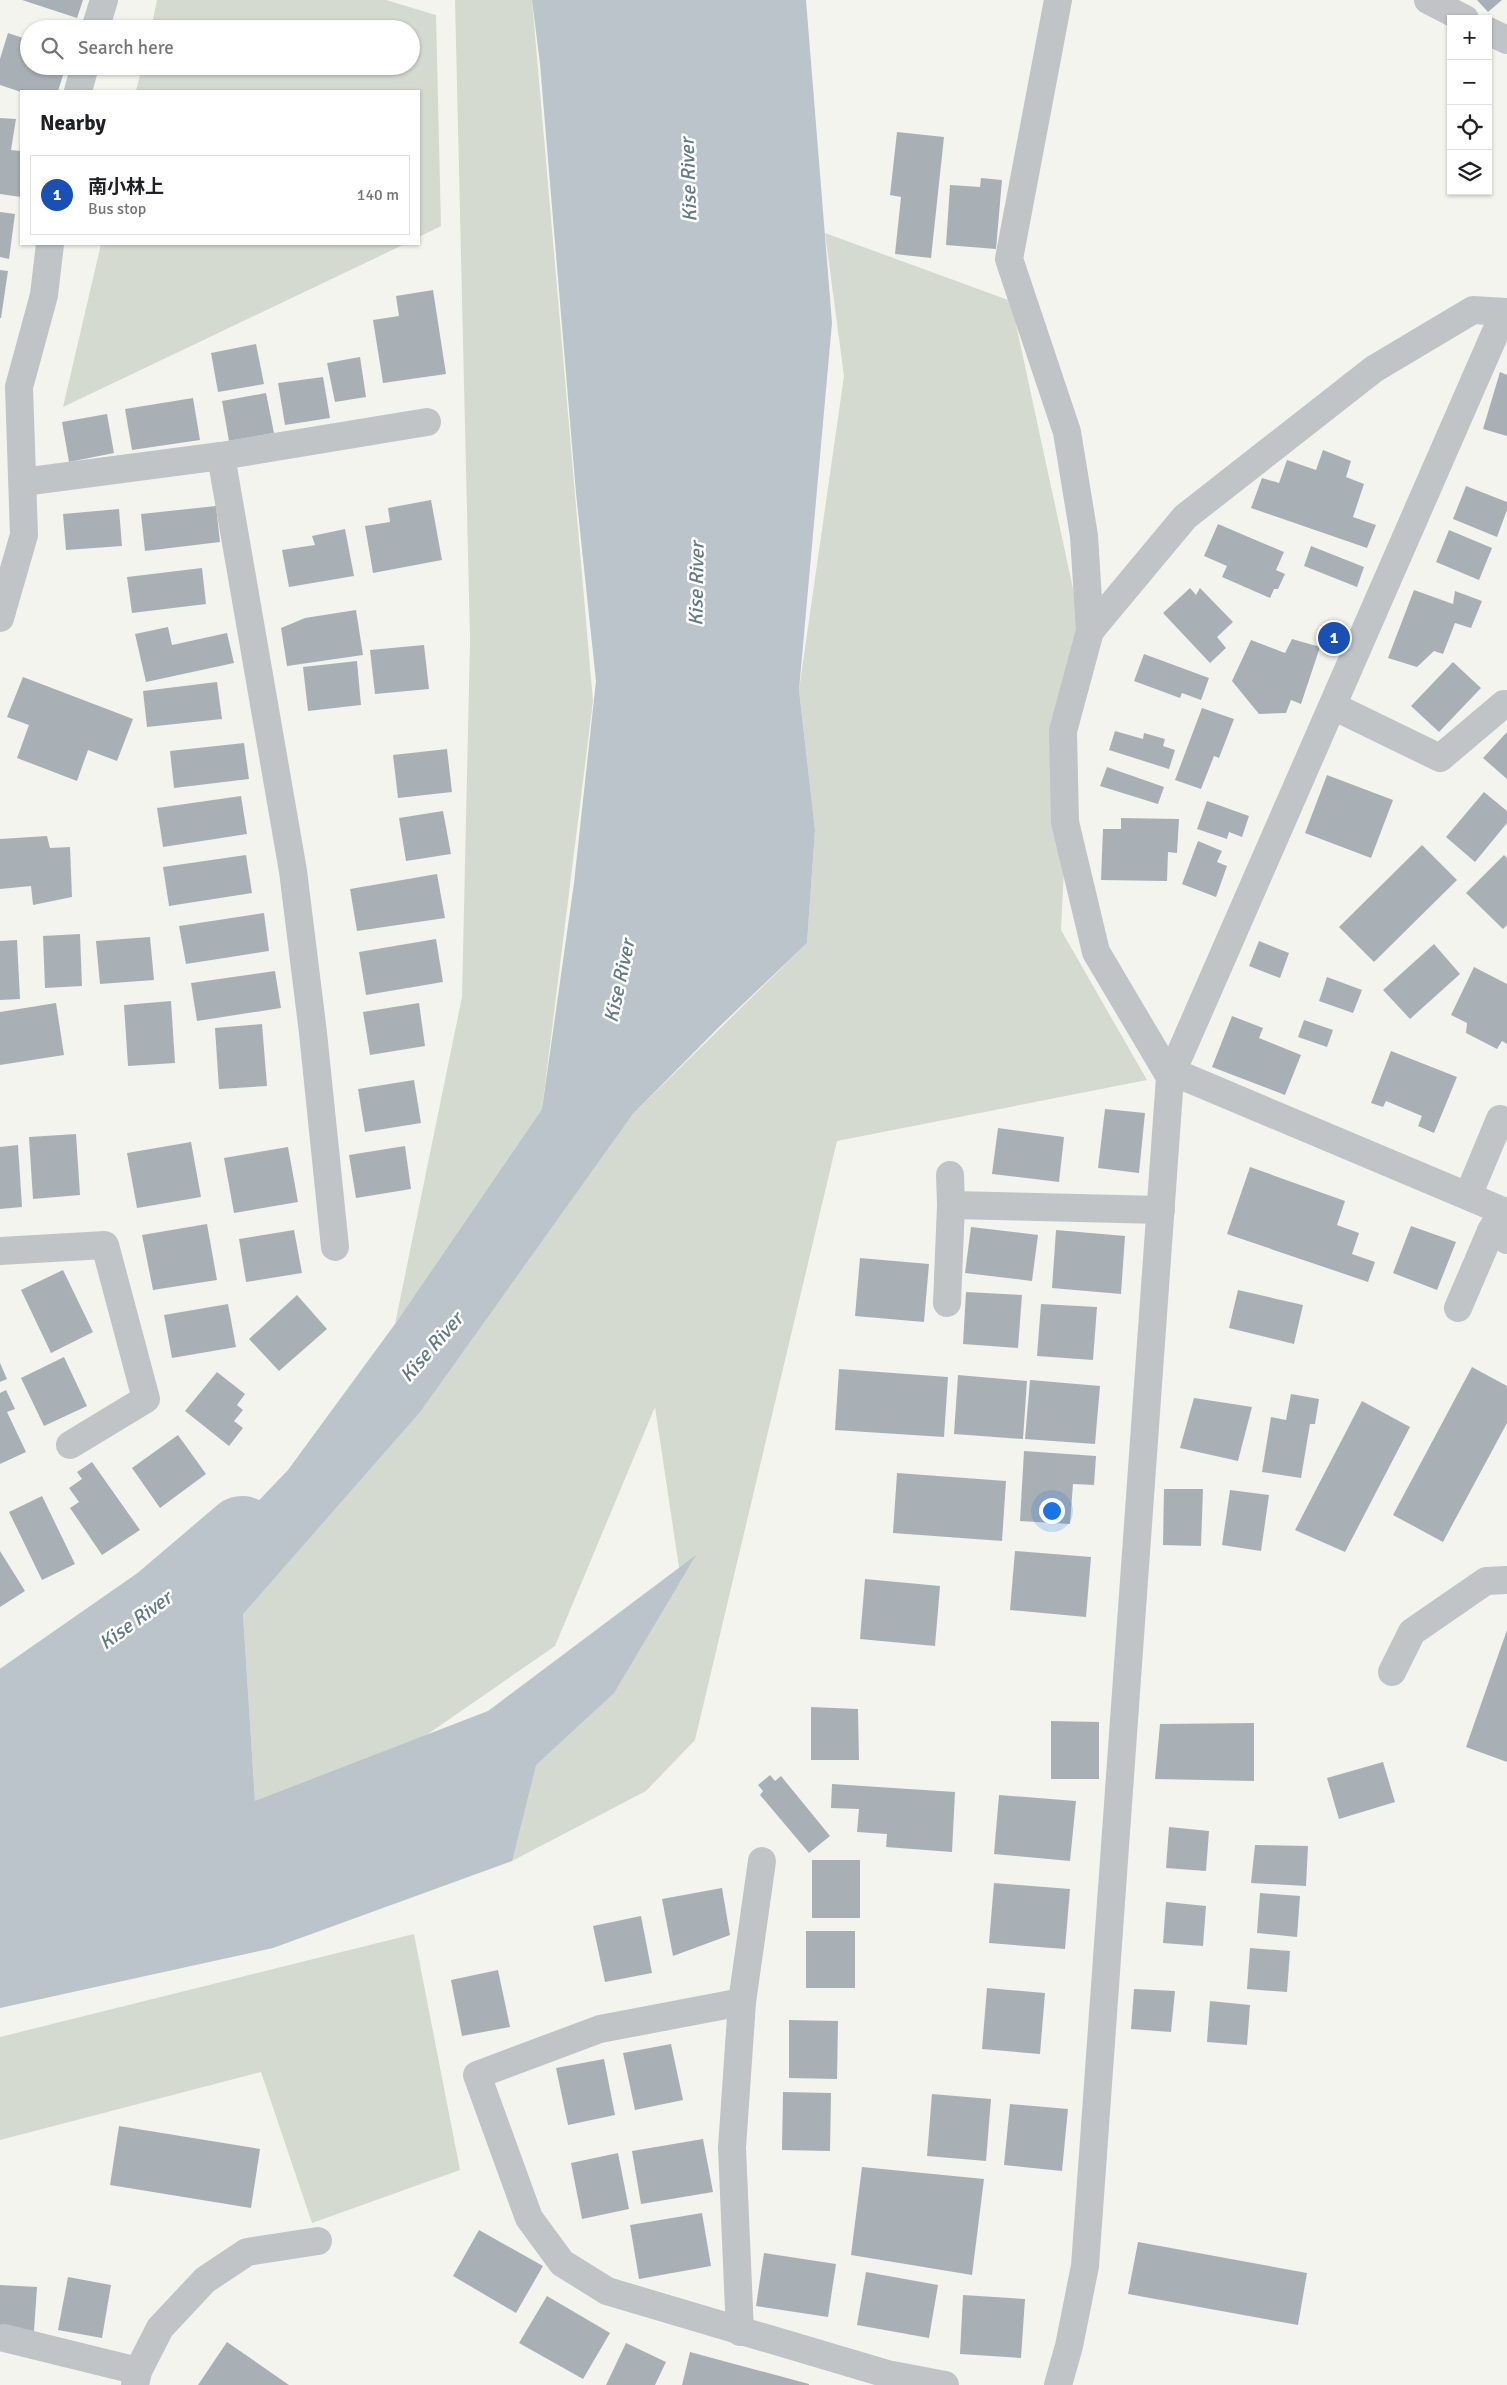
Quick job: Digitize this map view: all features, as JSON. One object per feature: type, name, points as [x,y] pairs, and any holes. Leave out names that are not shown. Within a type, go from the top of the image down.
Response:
[{"type":"street","points":[[98,20],[104,0]]},
{"type":"street","points":[[1058,0],[1009,259],[1067,432],[1084,536],[1090,631],[1063,731],[1065,822],[1096,952],[1172,1075],[1503,1211],[1499,1236],[1458,1308]]},
{"type":"street","points":[[1428,0],[1457,15]]},
{"type":"street","points":[[1492,33],[1507,40]]},
{"type":"street","points":[[78,90],[82,75]]},
{"type":"street","points":[[0,618],[24,535],[14,468],[19,387],[44,295],[50,245]]},
{"type":"street","points":[[1058,2385],[1069,2346],[1085,2266],[1172,1075],[1497,329],[1507,313],[1473,310],[1374,369],[1186,518],[1090,631]]},
{"type":"street","points":[[14,468],[221,456],[427,422]]},
{"type":"street","points":[[221,456],[293,871],[313,1033],[335,1247]]},
{"type":"street","points":[[1332,706],[1440,758],[1504,704]]},
{"type":"street","points":[[1468,1196],[1500,1119]]},
{"type":"street","points":[[947,1303],[951,1204],[950,1175]]},
{"type":"street","points":[[951,1204],[1162,1210]]},
{"type":"street","points":[[0,1251],[105,1245],[146,1398],[70,1445]]},
{"type":"street","points":[[1392,1672],[1412,1632],[1486,1581],[1507,1580]]},
{"type":"street","points":[[740,2332],[732,2148],[742,2002],[762,1861]]},
{"type":"street","points":[[742,2002],[600,2029],[477,2075],[529,2218],[562,2263],[607,2291],[740,2332],[887,2374],[946,2385]]},
{"type":"street","points":[[4,2338],[137,2378],[160,2328],[205,2280],[247,2252],[318,2241]]},
{"type":"shaded area","points":[[157,0],[386,0],[436,15],[441,226],[420,236],[420,90],[136,90],[140,75],[420,75],[420,20],[153,20]]},
{"type":"shaded area","points":[[455,0],[532,0],[593,701],[542,1109],[395,1324],[462,997],[470,640]]},
{"type":"shaded area","points":[[825,233],[1011,301],[1077,607],[1061,930],[1147,1080],[837,1141],[695,1740],[646,1791],[512,1861],[515,1765],[681,1581],[655,1407],[555,1646],[425,1736],[255,1802],[243,1614],[632,1115],[807,943],[815,830],[799,690],[844,376]]},
{"type":"shaded area","points":[[101,245],[403,245],[63,407]]},
{"type":"shaded area","points":[[414,1934],[460,2170],[312,2223],[261,2072],[0,2140],[0,2037]]},
{"type":"water","points":[[532,0],[806,0],[832,323],[799,690],[815,830],[807,943],[720,1026],[632,1115],[420,1412],[243,1614],[255,1801],[488,1711],[696,1555],[614,1693],[536,1765],[512,1861],[273,1948],[0,2008],[0,1715],[161,1603],[288,1470],[395,1324],[542,1109],[574,883],[596,681],[576,493],[540,64]]},
{"type":"building","points":[[22,0],[83,0],[77,18]]},
{"type":"building","points":[[1477,0],[1502,0],[1488,12]]},
{"type":"building","points":[[8,33],[20,37],[20,75],[63,75],[58,90],[20,90],[20,92],[0,85],[0,59]]},
{"type":"building","points":[[0,118],[16,119],[11,150],[20,151],[20,197],[0,194]]},
{"type":"building","points":[[897,132],[944,137],[931,258],[895,254],[901,197],[890,195]]},
{"type":"building","points":[[981,178],[1002,180],[996,249],[946,245],[950,185],[980,187]]},
{"type":"building","points":[[0,212],[15,214],[9,259],[0,257]]},
{"type":"building","points":[[0,270],[8,271],[1,318],[0,318]]},
{"type":"building","points":[[433,290],[446,374],[383,383],[373,320],[399,316],[396,296]]},
{"type":"building","points":[[256,344],[264,384],[218,392],[211,353]]},
{"type":"building","points":[[360,357],[366,397],[335,402],[327,363]]},
{"type":"building","points":[[1500,372],[1507,375],[1507,436],[1483,429]]},
{"type":"building","points":[[323,377],[330,418],[285,425],[278,383]]},
{"type":"building","points":[[266,393],[274,433],[229,441],[222,401]]},
{"type":"building","points":[[193,398],[200,440],[132,450],[125,409]]},
{"type":"building","points":[[107,414],[114,453],[69,462],[62,422]]},
{"type":"building","points":[[1323,450],[1351,461],[1346,477],[1364,484],[1353,517],[1376,525],[1367,548],[1251,508],[1262,478],[1279,483],[1287,460],[1316,470]]},
{"type":"building","points":[[1466,486],[1507,502],[1507,510],[1497,537],[1453,519]]},
{"type":"building","points":[[431,500],[442,560],[373,573],[365,526],[390,522],[388,508]]},
{"type":"building","points":[[216,506],[220,542],[145,551],[141,514]]},
{"type":"building","points":[[119,509],[122,546],[66,550],[63,514]]},
{"type":"building","points":[[1218,524],[1284,552],[1276,570],[1285,574],[1278,589],[1274,589],[1270,598],[1222,577],[1227,566],[1204,556]]},
{"type":"building","points":[[345,529],[354,576],[289,587],[282,550],[315,545],[312,536]]},
{"type":"building","points":[[1449,530],[1492,548],[1479,580],[1436,562]]},
{"type":"building","points":[[1311,546],[1364,567],[1357,587],[1304,566]]},
{"type":"building","points":[[202,568],[206,604],[132,613],[127,577]]},
{"type":"building","points":[[1190,588],[1196,595],[1200,588],[1233,622],[1217,637],[1226,648],[1210,663],[1163,613]]},
{"type":"building","points":[[1414,590],[1453,604],[1455,591],[1482,601],[1471,628],[1455,623],[1443,654],[1434,651],[1417,667],[1388,658]]},
{"type":"building","points":[[356,610],[363,655],[287,666],[281,628],[305,618]]},
{"type":"building","points":[[168,627],[172,645],[227,633],[234,663],[146,682],[135,634]]},
{"type":"building","points":[[1292,639],[1320,647],[1301,704],[1291,700],[1286,713],[1259,714],[1232,681],[1251,640],[1285,653]]},
{"type":"building","points":[[424,645],[429,689],[375,694],[370,650]]},
{"type":"building","points":[[1144,654],[1209,678],[1201,700],[1182,693],[1180,698],[1134,681]]},
{"type":"building","points":[[357,661],[361,705],[308,711],[303,667]]},
{"type":"building","points":[[1453,662],[1481,688],[1439,732],[1411,706]]},
{"type":"building","points":[[23,677],[133,719],[117,761],[88,750],[77,781],[17,758],[29,725],[7,717]]},
{"type":"building","points":[[217,682],[222,719],[147,727],[143,691]]},
{"type":"building","points":[[1202,708],[1234,719],[1219,758],[1214,756],[1201,789],[1175,780]]},
{"type":"building","points":[[1115,731],[1143,739],[1144,733],[1165,739],[1163,746],[1175,750],[1169,769],[1109,750]]},
{"type":"building","points":[[1507,732],[1507,779],[1483,758]]},
{"type":"building","points":[[244,743],[249,779],[174,788],[170,751]]},
{"type":"building","points":[[447,749],[452,792],[398,798],[393,755]]},
{"type":"building","points":[[1107,767],[1164,787],[1158,804],[1100,786]]},
{"type":"building","points":[[1327,775],[1393,800],[1371,858],[1305,833]]},
{"type":"building","points":[[1484,792],[1507,811],[1507,823],[1475,862],[1446,837]]},
{"type":"building","points":[[241,796],[247,834],[163,847],[157,808]]},
{"type":"building","points":[[1207,801],[1249,816],[1242,837],[1229,832],[1227,839],[1197,829]]},
{"type":"building","points":[[443,811],[451,854],[406,861],[399,818]]},
{"type":"building","points":[[1121,818],[1179,819],[1177,853],[1168,852],[1167,881],[1101,880],[1103,829],[1121,829]]},
{"type":"building","points":[[47,836],[50,848],[70,847],[72,897],[33,905],[31,886],[0,889],[0,839]]},
{"type":"building","points":[[1198,841],[1222,851],[1217,862],[1227,866],[1216,897],[1182,884]]},
{"type":"building","points":[[1422,845],[1457,880],[1374,962],[1339,927]]},
{"type":"building","points":[[246,855],[252,893],[169,906],[163,867]]},
{"type":"building","points":[[1504,855],[1507,858],[1507,925],[1503,929],[1466,893]]},
{"type":"building","points":[[437,874],[445,918],[357,931],[350,889]]},
{"type":"building","points":[[264,913],[269,951],[186,964],[179,926]]},
{"type":"building","points":[[80,934],[82,986],[45,988],[43,936]]},
{"type":"building","points":[[150,937],[154,980],[100,984],[96,941]]},
{"type":"building","points":[[436,939],[443,982],[366,995],[359,952]]},
{"type":"building","points":[[17,940],[20,999],[0,1000],[0,941]]},
{"type":"building","points":[[1259,941],[1289,953],[1280,978],[1249,966]]},
{"type":"building","points":[[1434,944],[1460,974],[1410,1019],[1383,990]]},
{"type":"building","points":[[1474,967],[1507,984],[1507,1044],[1502,1041],[1497,1049],[1466,1033],[1467,1023],[1451,1015]]},
{"type":"building","points":[[275,971],[281,1008],[197,1021],[191,983]]},
{"type":"building","points":[[1327,977],[1362,990],[1353,1013],[1319,1001]]},
{"type":"building","points":[[171,1001],[175,1063],[128,1066],[124,1005]]},
{"type":"building","points":[[56,1003],[64,1055],[0,1065],[0,1012]]},
{"type":"building","points":[[419,1003],[425,1046],[370,1055],[363,1012]]},
{"type":"building","points":[[1232,1016],[1263,1028],[1259,1038],[1301,1055],[1285,1095],[1212,1067]]},
{"type":"building","points":[[1304,1020],[1333,1030],[1327,1047],[1298,1037]]},
{"type":"building","points":[[262,1024],[267,1086],[219,1089],[215,1028]]},
{"type":"building","points":[[1391,1051],[1457,1077],[1434,1133],[1418,1126],[1422,1116],[1386,1101],[1383,1107],[1371,1103]]},
{"type":"building","points":[[414,1080],[421,1123],[365,1132],[358,1089]]},
{"type":"building","points":[[1105,1109],[1145,1113],[1139,1173],[1098,1168]]},
{"type":"building","points":[[998,1128],[1064,1137],[1059,1182],[992,1174]]},
{"type":"building","points":[[76,1134],[80,1195],[33,1199],[29,1137]]},
{"type":"building","points":[[191,1142],[201,1197],[137,1208],[127,1153]]},
{"type":"building","points":[[18,1145],[22,1207],[0,1209],[0,1147]]},
{"type":"building","points":[[405,1146],[411,1189],[356,1198],[349,1155]]},
{"type":"building","points":[[288,1147],[298,1202],[234,1213],[224,1158]]},
{"type":"building","points":[[1250,1167],[1345,1201],[1337,1225],[1359,1233],[1352,1254],[1375,1262],[1368,1282],[1227,1234]]},
{"type":"building","points":[[207,1224],[217,1280],[153,1290],[142,1235]]},
{"type":"building","points":[[1411,1226],[1456,1242],[1437,1290],[1393,1273]]},
{"type":"building","points":[[971,1227],[1038,1235],[1032,1281],[965,1273]]},
{"type":"building","points":[[294,1230],[302,1273],[246,1282],[239,1239]]},
{"type":"building","points":[[1056,1230],[1125,1236],[1121,1294],[1052,1288]]},
{"type":"building","points":[[860,1258],[929,1264],[924,1322],[855,1316]]},
{"type":"building","points":[[63,1270],[93,1332],[51,1353],[21,1290]]},
{"type":"building","points":[[1238,1290],[1303,1305],[1294,1344],[1229,1328]]},
{"type":"building","points":[[966,1292],[1022,1295],[1018,1348],[963,1344]]},
{"type":"building","points":[[297,1295],[327,1329],[279,1371],[249,1339]]},
{"type":"building","points":[[228,1304],[236,1347],[172,1358],[164,1315]]},
{"type":"building","points":[[1041,1304],[1097,1307],[1093,1360],[1037,1356]]},
{"type":"building","points":[[64,1357],[87,1406],[44,1426],[21,1378]]},
{"type":"building","points":[[0,1363],[7,1379],[0,1382]]},
{"type":"building","points":[[1472,1367],[1507,1386],[1507,1423],[1443,1542],[1393,1515]]},
{"type":"building","points":[[839,1369],[948,1377],[944,1437],[835,1430]]},
{"type":"building","points":[[217,1372],[245,1394],[237,1405],[243,1410],[234,1421],[243,1428],[229,1446],[185,1411]]},
{"type":"building","points":[[958,1375],[1027,1381],[1023,1439],[954,1434]]},
{"type":"building","points":[[1030,1380],[1100,1386],[1095,1444],[1025,1439]]},
{"type":"building","points":[[6,1390],[15,1409],[7,1412],[26,1452],[0,1464],[0,1393]]},
{"type":"building","points":[[1291,1394],[1319,1399],[1315,1424],[1310,1424],[1301,1478],[1262,1472],[1271,1417],[1286,1420]]},
{"type":"building","points":[[1194,1398],[1252,1407],[1238,1461],[1180,1448]]},
{"type":"building","points":[[1362,1401],[1410,1427],[1345,1552],[1295,1530]]},
{"type":"building","points":[[178,1435],[206,1474],[160,1508],[132,1468]]},
{"type":"building","points":[[1024,1451],[1096,1456],[1094,1485],[1073,1484],[1070,1524],[1020,1521]]},
{"type":"building","points":[[92,1462],[140,1530],[102,1555],[70,1508],[79,1502],[69,1488],[82,1479],[77,1472]]},
{"type":"building","points":[[897,1473],[1006,1481],[1002,1541],[893,1533]]},
{"type":"building","points":[[1164,1489],[1203,1489],[1201,1546],[1163,1545]]},
{"type":"building","points":[[1230,1490],[1269,1495],[1261,1551],[1222,1545]]},
{"type":"building","points":[[42,1496],[75,1564],[42,1580],[9,1512]]},
{"type":"building","points":[[0,1551],[25,1591],[0,1607]]},
{"type":"building","points":[[1015,1551],[1091,1557],[1086,1617],[1010,1610]]},
{"type":"building","points":[[865,1579],[940,1586],[935,1646],[860,1639]]},
{"type":"building","points":[[1507,1630],[1507,1762],[1466,1747]]},
{"type":"building","points":[[811,1707],[858,1709],[859,1760],[811,1760]]},
{"type":"building","points":[[1051,1721],[1099,1722],[1099,1779],[1051,1779]]},
{"type":"building","points":[[1254,1723],[1254,1781],[1155,1779],[1160,1724]]},
{"type":"building","points":[[1383,1762],[1395,1802],[1339,1819],[1327,1778]]},
{"type":"building","points":[[770,1775],[775,1781],[781,1776],[830,1836],[809,1853],[760,1795],[763,1791],[758,1785]]},
{"type":"building","points":[[832,1784],[955,1792],[952,1852],[886,1847],[887,1834],[857,1832],[859,1809],[831,1808]]},
{"type":"building","points":[[999,1795],[1076,1801],[1070,1861],[994,1854]]},
{"type":"building","points":[[1169,1827],[1209,1831],[1206,1871],[1166,1868]]},
{"type":"building","points":[[1255,1845],[1308,1846],[1306,1886],[1251,1883]]},
{"type":"building","points":[[812,1860],[860,1860],[860,1918],[812,1918]]},
{"type":"building","points":[[994,1883],[1070,1889],[1065,1949],[989,1943]]},
{"type":"building","points":[[722,1888],[730,1935],[673,1956],[662,1899]]},
{"type":"building","points":[[1260,1893],[1300,1896],[1297,1937],[1257,1933]]},
{"type":"building","points":[[1166,1902],[1206,1906],[1203,1946],[1163,1943]]},
{"type":"building","points":[[641,1916],[652,1973],[605,1982],[593,1926]]},
{"type":"building","points":[[806,1931],[855,1931],[855,1988],[806,1988]]},
{"type":"building","points":[[1250,1948],[1290,1951],[1287,1992],[1247,1989]]},
{"type":"building","points":[[498,1970],[510,2027],[462,2036],[451,1980]]},
{"type":"building","points":[[987,1988],[1045,1993],[1040,2054],[982,2049]]},
{"type":"building","points":[[1134,1989],[1175,1991],[1171,2032],[1131,2029]]},
{"type":"building","points":[[1210,2001],[1250,2005],[1247,2045],[1207,2042]]},
{"type":"building","points":[[789,2020],[838,2021],[837,2079],[789,2078]]},
{"type":"building","points":[[671,2044],[683,2100],[635,2110],[623,2053]]},
{"type":"building","points":[[604,2059],[615,2115],[568,2125],[556,2068]]},
{"type":"building","points":[[783,2092],[831,2093],[830,2151],[782,2150]]},
{"type":"building","points":[[932,2094],[991,2099],[986,2161],[927,2156]]},
{"type":"building","points":[[1010,2104],[1068,2109],[1062,2171],[1004,2165]]},
{"type":"building","points":[[119,2126],[260,2149],[251,2208],[110,2185]]},
{"type":"building","points":[[703,2139],[713,2192],[641,2204],[632,2151]]},
{"type":"building","points":[[618,2153],[629,2209],[582,2219],[571,2163]]},
{"type":"building","points":[[862,2167],[984,2179],[972,2275],[851,2255]]},
{"type":"building","points":[[702,2213],[711,2266],[639,2279],[630,2225]]},
{"type":"building","points":[[479,2230],[543,2266],[516,2313],[453,2276]]},
{"type":"building","points":[[1138,2242],[1307,2273],[1298,2325],[1128,2294]]},
{"type":"building","points":[[764,2253],[836,2264],[828,2317],[756,2306]]},
{"type":"building","points":[[866,2272],[938,2285],[929,2338],[857,2325]]},
{"type":"building","points":[[68,2277],[111,2285],[102,2338],[58,2330]]},
{"type":"building","points":[[0,2285],[37,2287],[34,2331],[0,2329]]},
{"type":"building","points":[[963,2295],[1025,2299],[1021,2358],[960,2354]]},
{"type":"building","points":[[547,2296],[610,2333],[583,2379],[519,2343]]},
{"type":"building","points":[[227,2342],[289,2385],[198,2385]]},
{"type":"building","points":[[626,2343],[666,2362],[655,2385],[606,2385]]},
{"type":"building","points":[[690,2352],[809,2384],[809,2385],[682,2385]]},
{"type":"waterway","name":"Kise River","points":[[0,1715],[161,1603],[242,1534]]},
{"type":"place","name":"南小林上","points":[[1334,638]]}]
